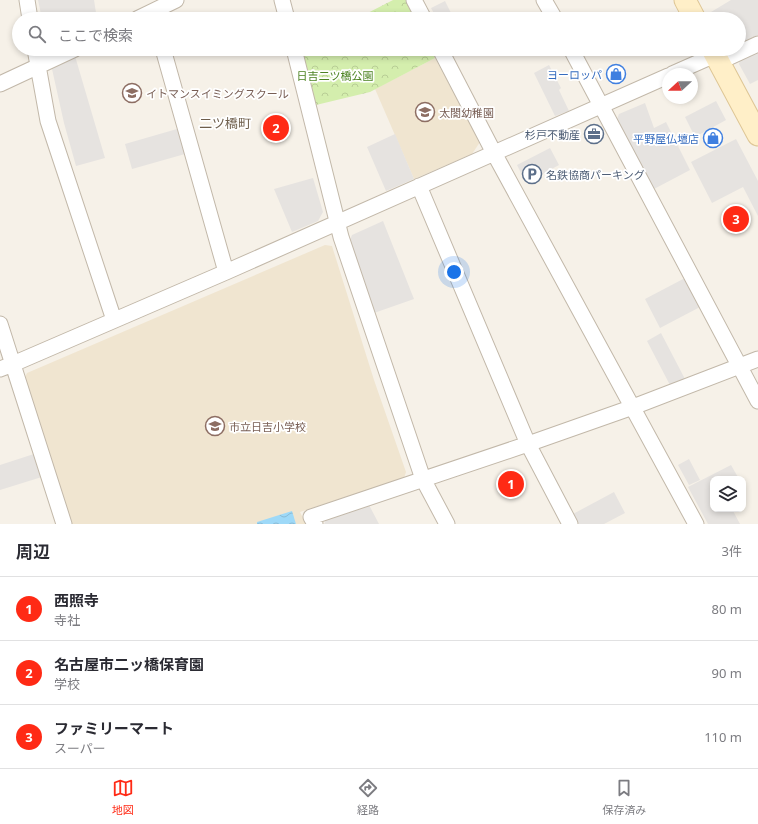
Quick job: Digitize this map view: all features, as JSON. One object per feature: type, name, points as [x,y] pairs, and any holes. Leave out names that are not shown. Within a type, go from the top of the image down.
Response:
[{"type":"street","points":[[26,0],[29,12]]},
{"type":"street","points":[[153,10],[176,0]]},
{"type":"street","points":[[282,0],[285,12]]},
{"type":"street","points":[[414,0],[420,12]]},
{"type":"street","points":[[544,0],[551,12]]},
{"type":"street","points":[[685,0],[691,12]]},
{"type":"street","points":[[746,47],[758,44]]},
{"type":"street","points":[[36,56],[48,121],[114,320]]},
{"type":"street","points":[[0,84],[61,56]]},
{"type":"street","points":[[165,56],[226,272]]},
{"type":"street","points":[[296,56],[341,237],[423,479],[447,524]]},
{"type":"street","points":[[444,56],[494,153],[696,524]]},
{"type":"street","points":[[575,56],[758,401]]},
{"type":"street","points":[[686,68],[713,56]]},
{"type":"street","points":[[716,56],[758,135]]},
{"type":"street","points":[[7,366],[226,272],[662,79]]},
{"type":"street","points":[[420,186],[528,444],[570,524]]},
{"type":"street","points":[[0,324],[7,366],[64,524]]},
{"type":"street","points":[[314,524],[311,517],[633,407],[758,359]]},
{"type":"shaded area","points":[[38,0],[94,0],[96,12],[41,12]]},
{"type":"shaded area","points":[[731,0],[758,0],[758,35],[746,41],[746,12],[711,12]]},
{"type":"shaded area","points":[[445,1],[450,12],[433,12],[431,8]]},
{"type":"shaded area","points":[[758,51],[758,80],[750,84],[739,64],[740,59]]},
{"type":"shaded area","points":[[75,56],[105,158],[76,166],[64,123],[52,69]]},
{"type":"shaded area","name":"太閤幼稚園","points":[[435,58],[480,142],[472,154],[414,179],[375,89]]},
{"type":"shaded area","points":[[549,65],[561,88],[559,90],[569,111],[555,116],[534,73]]},
{"type":"shaded area","points":[[716,101],[726,120],[695,137],[685,117]]},
{"type":"shaded area","points":[[645,103],[654,128],[666,122],[690,170],[654,189],[617,119],[619,114]]},
{"type":"shaded area","points":[[177,129],[185,154],[132,169],[125,144]]},
{"type":"shaded area","points":[[395,134],[414,179],[386,191],[367,147]]},
{"type":"shaded area","points":[[736,139],[758,181],[758,216],[743,187],[712,203],[691,162]]},
{"type":"shaded area","name":"名鉄協商パーキング","points":[[550,148],[559,165],[526,183],[517,165]]},
{"type":"shaded area","points":[[313,178],[323,212],[318,221],[292,232],[274,189]]},
{"type":"shaded area","points":[[383,221],[414,299],[374,313],[350,240],[352,235]]},
{"type":"shaded area","name":"市立日吉小学校","points":[[325,245],[332,246],[374,380],[406,472],[404,478],[300,512],[306,524],[72,524],[25,377],[27,373]]},
{"type":"shaded area","points":[[685,278],[700,307],[660,328],[645,299]]},
{"type":"shaded area","points":[[661,333],[686,381],[671,387],[647,341]]},
{"type":"shaded area","points":[[37,453],[45,476],[0,490],[0,465]]},
{"type":"shaded area","points":[[689,459],[700,480],[689,485],[678,465]]},
{"type":"shaded area","points":[[731,465],[737,476],[710,476],[710,512],[734,512],[740,524],[708,524],[688,487]]},
{"type":"shaded area","points":[[614,492],[625,513],[604,524],[579,524],[573,514]]},
{"type":"shaded area","points":[[369,505],[379,524],[324,524],[327,518]]},
{"type":"green space","points":[[393,0],[406,0],[412,12],[370,12]]},
{"type":"green space","name":"日吉二ツ橋公園","points":[[304,56],[434,56],[435,58],[370,92],[316,105]]},
{"type":"water","points":[[292,511],[296,524],[257,524],[257,522]]},
{"type":"place","name":"ヨーロッパ","points":[[616,74]]},
{"type":"place","name":"イトマンスイミングスクール","points":[[132,93]]},
{"type":"place","name":"太閤幼稚園","points":[[425,112]]},
{"type":"place","name":"名古屋市二ッ橋保育園","points":[[276,128]]},
{"type":"place","name":"杉戸不動産","points":[[594,134]]},
{"type":"place","name":"平野屋仏壇店","points":[[713,138]]},
{"type":"place","name":"名鉄協商パーキング","points":[[532,174]]},
{"type":"place","name":"ファミリーマート","points":[[736,219]]},
{"type":"place","name":"市立日吉小学校","points":[[215,426]]},
{"type":"place","name":"西照寺","points":[[511,484]]},
{"type":"district","name":"二ツ橋町","points":[[225,123]]}]
